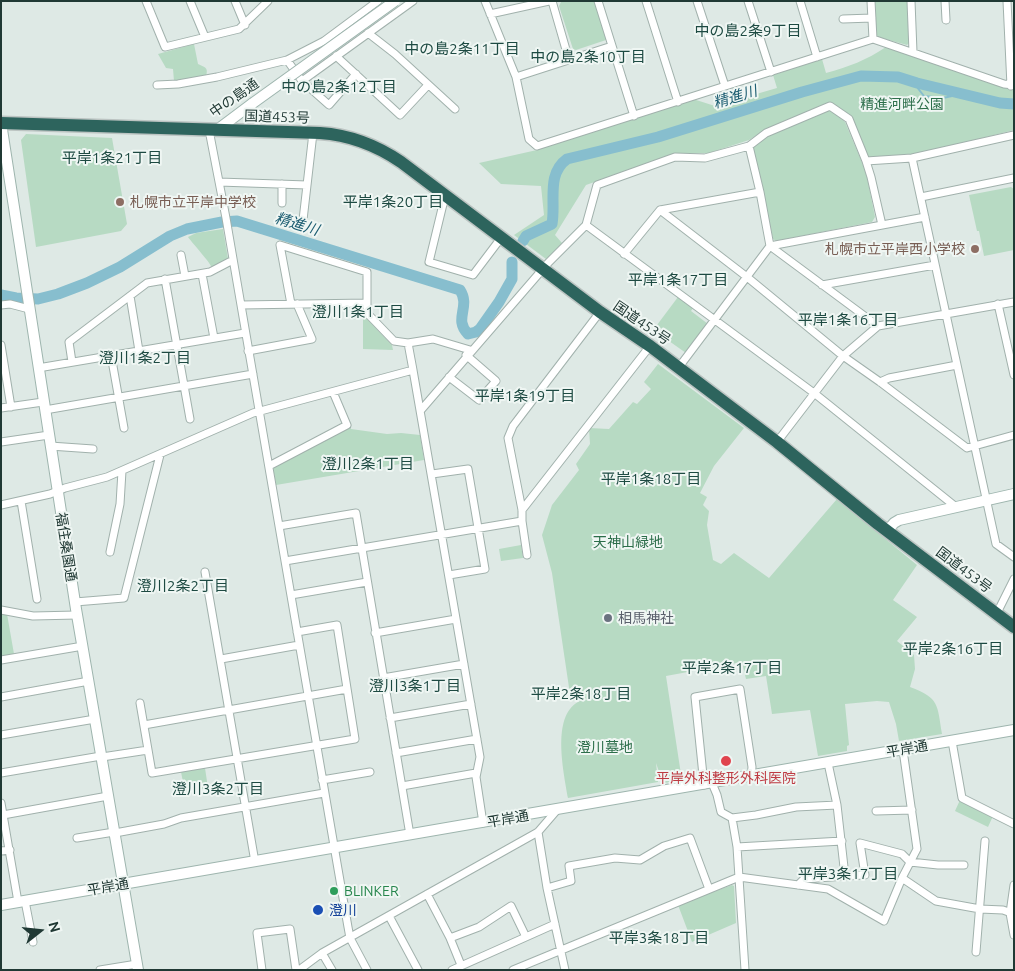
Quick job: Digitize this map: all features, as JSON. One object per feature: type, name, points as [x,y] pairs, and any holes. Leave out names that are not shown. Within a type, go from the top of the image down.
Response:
[{"type":"highway","name":"中の島通","points":[[1,123],[213,130]]},
{"type":"highway","name":"国道453号","points":[[213,130],[313,133],[347,137],[374,146],[395,159],[600,312],[679,367],[778,442],[888,531],[1014,626]]},
{"type":"street","points":[[146,1],[165,47],[239,29],[268,1]]},
{"type":"street","points":[[190,1],[205,37]]},
{"type":"street","points":[[235,1],[245,25]]},
{"type":"street","points":[[157,85],[178,84],[217,77],[287,60],[324,41],[378,1]]},
{"type":"street","name":"中の島通","points":[[213,130],[253,104],[395,1]]},
{"type":"street","points":[[302,81],[413,1]]},
{"type":"street","points":[[485,1],[516,77],[529,140],[537,146],[873,39],[1012,86],[1007,1]]},
{"type":"street","points":[[490,14],[550,1],[569,60]]},
{"type":"street","points":[[598,1],[634,116]]},
{"type":"street","points":[[646,1],[678,102]]},
{"type":"street","points":[[697,1],[725,86]]},
{"type":"street","points":[[748,1],[771,72]]},
{"type":"street","points":[[800,1],[817,57]]},
{"type":"street","points":[[871,1],[873,39]]},
{"type":"street","points":[[911,1],[913,52]]},
{"type":"street","points":[[946,1],[946,20]]},
{"type":"street","points":[[843,19],[872,18]]},
{"type":"street","points":[[368,34],[395,54],[455,109]]},
{"type":"street","points":[[516,77],[612,46]]},
{"type":"street","points":[[336,56],[400,115],[428,84]]},
{"type":"street","points":[[287,60],[302,81],[328,105],[356,74]]},
{"type":"street","points":[[421,410],[542,269],[586,226],[596,185],[675,158],[705,158],[749,146],[766,133],[830,106],[849,119],[871,177],[882,225]]},
{"type":"street","name":"福住桑園通","points":[[1,123],[77,615],[137,967]]},
{"type":"street","points":[[213,130],[219,182],[350,938],[367,970]]},
{"type":"street","points":[[303,220],[313,133]]},
{"type":"street","points":[[866,161],[912,158],[1014,135]]},
{"type":"street","points":[[749,146],[770,246],[878,326]]},
{"type":"street","points":[[912,158],[996,544],[1014,557]]},
{"type":"street","points":[[921,197],[1014,178]]},
{"type":"street","points":[[219,182],[307,184]]},
{"type":"street","points":[[282,184],[282,203]]},
{"type":"street","points":[[624,254],[660,210],[760,192]]},
{"type":"street","points":[[445,196],[429,262],[473,275],[501,238]]},
{"type":"street","points":[[660,210],[747,277],[843,356],[967,448],[1014,435]]},
{"type":"street","points":[[679,367],[770,246],[925,217]]},
{"type":"street","points":[[586,226],[814,393],[956,506]]},
{"type":"street","points":[[248,351],[312,339],[294,304],[280,245],[367,272],[367,313],[394,341],[408,343],[433,339],[468,353],[496,381],[479,400],[449,377]]},
{"type":"street","points":[[182,255],[185,276]]},
{"type":"street","points":[[72,362],[69,342],[147,284],[165,279],[202,274],[216,270],[233,260]]},
{"type":"street","points":[[822,285],[935,264]]},
{"type":"street","points":[[202,274],[214,338]]},
{"type":"street","points":[[165,279],[190,419]]},
{"type":"street","points":[[130,296],[140,351]]},
{"type":"street","points":[[1,305],[28,302]]},
{"type":"street","points":[[778,442],[843,356],[878,326],[1014,302]]},
{"type":"street","points":[[241,305],[367,303]]},
{"type":"street","points":[[998,304],[1014,375]]},
{"type":"street","points":[[527,555],[522,510],[508,438],[513,426],[600,312]]},
{"type":"street","points":[[38,368],[245,332]]},
{"type":"street","points":[[408,343],[480,756],[476,777],[483,823]]},
{"type":"street","points":[[1,346],[11,407]]},
{"type":"street","points":[[522,510],[650,346]]},
{"type":"street","points":[[111,355],[124,428]]},
{"type":"street","points":[[880,382],[889,378],[958,366]]},
{"type":"street","points":[[1,506],[122,471],[259,411],[413,370]]},
{"type":"street","points":[[1,408],[44,406],[118,397],[252,374]]},
{"type":"street","points":[[268,466],[347,424],[333,392]]},
{"type":"street","points":[[1,442],[49,435]]},
{"type":"street","points":[[50,446],[93,449]]},
{"type":"street","points":[[75,602],[124,598],[160,455]]},
{"type":"street","points":[[432,474],[468,469],[485,569],[449,575]]},
{"type":"street","points":[[110,552],[120,504],[122,471]]},
{"type":"street","points":[[888,531],[899,520],[1014,494]]},
{"type":"street","points":[[21,501],[37,599]]},
{"type":"street","points":[[279,526],[356,513],[410,835]]},
{"type":"street","points":[[285,561],[522,521]]},
{"type":"street","points":[[206,572],[255,862]]},
{"type":"street","points":[[997,614],[1014,579]]},
{"type":"street","points":[[291,595],[367,582]]},
{"type":"street","points":[[1,610],[27,616],[77,615]]},
{"type":"street","points":[[376,633],[456,619]]},
{"type":"street","points":[[140,703],[152,773],[355,739],[337,625],[297,632]]},
{"type":"street","points":[[220,659],[299,645]]},
{"type":"street","points":[[1,660],[83,646]]},
{"type":"street","points":[[383,678],[464,664]]},
{"type":"street","points":[[1,696],[89,681]]},
{"type":"street","points":[[144,725],[347,689]]},
{"type":"street","points":[[751,777],[752,767],[740,689],[695,697],[708,784],[721,812],[732,818],[756,816],[796,806],[837,805]]},
{"type":"street","points":[[390,718],[471,704]]},
{"type":"street","points":[[1,734],[95,719]]},
{"type":"street","name":"平岸通","points":[[1,905],[751,777],[1014,730]]},
{"type":"street","points":[[396,753],[477,739]]},
{"type":"street","points":[[952,741],[962,798],[1014,824]]},
{"type":"street","points":[[1,773],[148,750]]},
{"type":"street","points":[[513,970],[739,877],[828,888],[884,921],[902,878],[917,849],[903,750]]},
{"type":"street","points":[[828,763],[837,805],[845,876]]},
{"type":"street","points":[[322,780],[370,772]]},
{"type":"street","points":[[402,786],[476,773]]},
{"type":"street","points":[[77,838],[164,824],[181,818],[324,793]]},
{"type":"street","points":[[3,814],[108,796]]},
{"type":"street","points":[[1,804],[32,942]]},
{"type":"street","points":[[262,970],[257,933],[290,929],[298,970],[322,953],[538,832],[557,810]]},
{"type":"street","points":[[876,811],[912,810]]},
{"type":"street","points":[[732,818],[737,847],[745,970]]},
{"type":"street","points":[[538,832],[547,888],[565,970]]},
{"type":"street","points":[[547,888],[571,881],[568,866],[615,858],[640,860],[664,846],[690,838],[709,889]]},
{"type":"street","points":[[737,847],[842,841]]},
{"type":"street","points":[[976,952],[985,841]]},
{"type":"street","points":[[798,885],[804,879],[865,875],[860,842],[902,854],[910,862],[964,865]]},
{"type":"street","points":[[1,851],[10,850]]},
{"type":"street","points":[[902,878],[936,901],[980,909],[1003,910],[1012,914]]},
{"type":"street","points":[[1014,885],[1012,914],[1014,935]]},
{"type":"street","points":[[426,894],[450,938],[461,965]]},
{"type":"street","points":[[450,938],[479,927],[511,906],[526,937]]},
{"type":"street","points":[[389,916],[418,970]]},
{"type":"street","points":[[452,970],[555,924]]},
{"type":"street","points":[[322,953],[332,970]]},
{"type":"street","points":[[100,970],[137,967]]},
{"type":"green space","points":[[595,1],[607,38],[606,40],[576,50],[573,49],[559,6],[561,2]]},
{"type":"green space","points":[[875,1],[907,1],[909,43],[907,45],[878,37],[876,34]]},
{"type":"green space","points":[[194,44],[198,64],[206,69],[206,76],[174,81],[173,69],[166,68],[158,54]]},
{"type":"green space","name":"精進河畔公園","points":[[886,47],[949,66],[1010,90],[1014,89],[1014,130],[918,154],[869,158],[852,117],[831,103],[765,130],[749,140],[709,153],[676,153],[586,185],[555,235],[562,243],[546,259],[514,235],[544,215],[541,186],[501,184],[479,163],[537,150],[693,99],[715,106],[777,88],[773,75],[822,59],[826,73],[857,63]]},
{"type":"green space","points":[[831,110],[845,122],[866,172],[875,217],[872,222],[776,241],[773,239],[753,148],[757,143],[776,132]]},
{"type":"green space","points":[[26,134],[112,138],[127,224],[121,231],[36,247],[21,140]]},
{"type":"green space","points":[[1011,187],[1014,189],[1014,250],[984,256],[969,195]]},
{"type":"green space","points":[[223,229],[228,259],[212,268],[188,237],[196,233]]},
{"type":"green space","points":[[678,297],[693,308],[691,311],[708,324],[686,353],[669,341],[672,337],[657,325]]},
{"type":"green space","points":[[363,315],[392,345],[393,350],[363,349]]},
{"type":"green space","name":"天神山緑地","points":[[658,364],[744,428],[714,466],[700,493],[707,497],[703,505],[709,511],[707,525],[713,560],[721,564],[734,553],[769,578],[837,499],[917,565],[893,600],[917,617],[897,641],[914,655],[915,669],[910,687],[932,699],[938,709],[942,734],[899,741],[889,702],[877,701],[845,704],[849,745],[847,746],[847,751],[818,756],[810,710],[772,714],[766,676],[746,679],[742,662],[666,676],[682,781],[663,783],[656,763],[658,782],[568,798],[561,746],[564,720],[570,709],[578,702],[593,699],[571,701],[552,573],[542,535],[552,505],[579,470],[576,464],[590,444],[589,428],[609,429],[633,402],[637,404],[651,389],[644,382]]},
{"type":"green space","points":[[350,426],[351,429],[387,434],[420,435],[424,460],[276,485],[273,468]]},
{"type":"green space","points":[[521,545],[523,558],[501,561],[499,549]]},
{"type":"green space","points":[[1,613],[7,614],[14,654],[1,656]]},
{"type":"green space","points":[[205,768],[208,788],[185,792],[181,772]]},
{"type":"green space","points":[[960,800],[993,816],[988,827],[955,811]]},
{"type":"green space","points":[[732,885],[734,886],[736,923],[692,942],[678,905]]},
{"type":"waterway","name":"精進川","points":[[523,241],[526,236],[552,224],[554,180],[560,165],[567,159],[658,137],[802,92],[861,76],[898,77],[1000,103],[1014,104]]},
{"type":"waterway","points":[[912,81],[924,96],[943,98],[961,94]]},
{"type":"waterway","name":"精進川","points":[[1,295],[38,299],[58,294],[120,267],[170,236],[187,229],[237,221],[460,290],[464,302],[462,323],[468,334],[480,329],[499,302],[512,279],[512,262]]},
{"type":"place","name":"札幌市立平岸中学校","points":[[120,202]]},
{"type":"place","name":"札幌市立平岸西小学校","points":[[975,249]]},
{"type":"place","name":"相馬神社","points":[[608,618]]},
{"type":"place","name":"平岸外科整形外科医院","points":[[726,761]]},
{"type":"place","name":"BLINKER","points":[[334,891]]},
{"type":"place","name":"澄川","points":[[318,910]]},
{"type":"district","name":"中の島2条9丁目","points":[[748,31]]},
{"type":"district","name":"中の島2条11丁目","points":[[462,49]]},
{"type":"district","name":"中の島2条10丁目","points":[[588,57]]},
{"type":"district","name":"中の島2条12丁目","points":[[339,87]]},
{"type":"district","name":"平岸1条21丁目","points":[[112,158]]},
{"type":"district","name":"平岸1条20丁目","points":[[393,202]]},
{"type":"district","name":"平岸1条17丁目","points":[[678,280]]},
{"type":"district","name":"澄川1条1丁目","points":[[358,312]]},
{"type":"district","name":"平岸1条16丁目","points":[[848,320]]},
{"type":"district","name":"澄川1条2丁目","points":[[145,358]]},
{"type":"district","name":"平岸1条19丁目","points":[[525,396]]},
{"type":"district","name":"澄川2条1丁目","points":[[368,464]]},
{"type":"district","name":"平岸1条18丁目","points":[[651,479]]},
{"type":"district","name":"澄川2条2丁目","points":[[183,586]]},
{"type":"district","name":"平岸2条16丁目","points":[[953,649]]},
{"type":"district","name":"平岸2条17丁目","points":[[732,668]]},
{"type":"district","name":"澄川3条1丁目","points":[[415,686]]},
{"type":"district","name":"平岸2条18丁目","points":[[581,694]]},
{"type":"district","name":"澄川3条2丁目","points":[[218,789]]},
{"type":"district","name":"平岸3条17丁目","points":[[848,874]]},
{"type":"district","name":"平岸3条18丁目","points":[[659,938]]},
{"type":"park label","name":"澄川墓地","points":[[605,747]]}]
